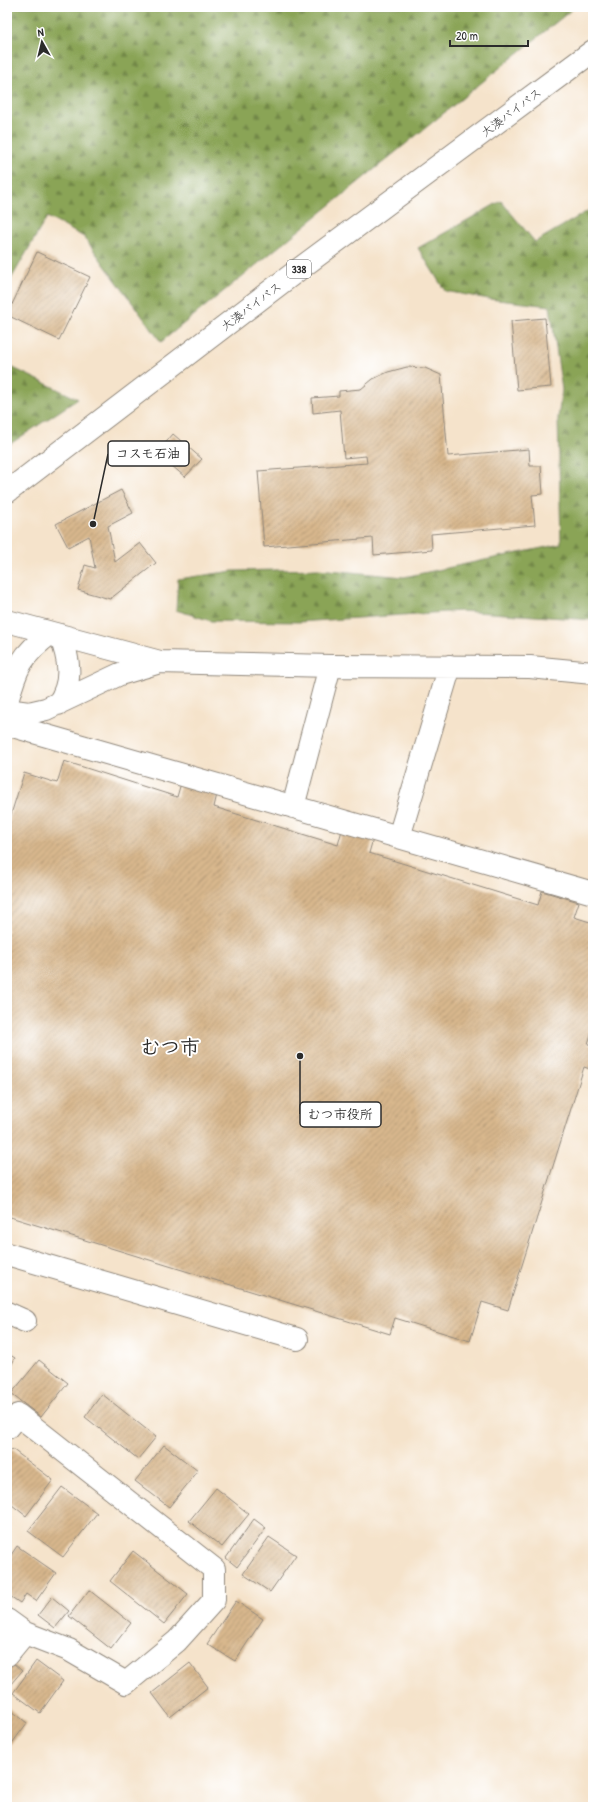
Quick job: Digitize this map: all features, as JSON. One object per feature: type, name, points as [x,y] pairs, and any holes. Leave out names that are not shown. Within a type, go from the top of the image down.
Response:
[{"type":"main road","name":"大湊バイパス","points":[[7,492],[302,267],[593,51]]},
{"type":"main road","points":[[7,621],[160,662],[330,666],[530,667],[593,673]]},
{"type":"main road","points":[[56,634],[69,666],[68,683],[64,696],[58,704]]},
{"type":"main road","points":[[9,715],[17,669],[26,656],[56,634]]},
{"type":"main road","points":[[9,715],[29,713],[58,704],[120,674],[160,662]]},
{"type":"main road","points":[[293,807],[330,666]]},
{"type":"main road","points":[[399,837],[450,666]]},
{"type":"main road","points":[[9,715],[293,807],[593,893]]},
{"type":"main road","points":[[7,1254],[297,1340]]},
{"type":"main road","points":[[7,1428],[18,1415],[214,1569],[214,1600],[177,1641],[126,1683],[69,1650],[25,1633],[7,1620]]},
{"type":"main road","points":[[7,1655],[25,1633]]},
{"type":"green space","points":[[7,7],[575,7],[161,342],[84,237],[47,217],[7,286]]},
{"type":"green space","points":[[501,201],[535,242],[593,208],[593,620],[461,611],[299,622],[211,621],[176,610],[178,579],[233,571],[318,569],[404,577],[561,544],[558,418],[562,390],[550,306],[489,299],[445,291],[418,248]]},
{"type":"green space","points":[[7,365],[78,399],[7,446]]},
{"type":"building","points":[[37,252],[90,277],[59,340],[7,315]]},
{"type":"building","points":[[545,318],[551,387],[517,390],[511,321]]},
{"type":"building","points":[[407,367],[425,368],[441,375],[448,456],[529,449],[530,466],[541,466],[543,494],[532,495],[535,525],[431,534],[432,550],[374,555],[373,538],[264,547],[258,471],[367,463],[366,456],[344,458],[340,410],[313,413],[312,398],[339,396],[339,391],[361,389],[373,379],[388,372]]},
{"type":"building","points":[[173,434],[202,459],[185,477],[157,453]]},
{"type":"building","points":[[121,490],[133,513],[108,526],[115,562],[140,543],[156,563],[110,599],[78,590],[85,565],[95,568],[89,536],[68,547],[56,524]]},
{"type":"building","points":[[64,761],[177,797],[181,783],[217,794],[214,807],[338,845],[342,830],[373,839],[369,853],[538,905],[542,891],[579,902],[574,917],[593,923],[593,1028],[588,1044],[593,1046],[593,1070],[584,1067],[508,1310],[482,1302],[470,1341],[395,1318],[390,1334],[7,1216],[7,855],[10,845],[7,844],[7,827],[24,773],[57,783]]},
{"type":"building","points":[[7,1353],[15,1358],[7,1374]]},
{"type":"building","points":[[39,1360],[68,1383],[41,1417],[11,1394]]},
{"type":"building","points":[[102,1394],[156,1437],[138,1459],[85,1417]]},
{"type":"building","points":[[164,1445],[198,1471],[169,1507],[135,1481]]},
{"type":"building","points":[[12,1449],[53,1480],[26,1516],[7,1501],[7,1456]]},
{"type":"building","points":[[62,1487],[97,1513],[63,1557],[28,1531]]},
{"type":"building","points":[[216,1488],[249,1514],[222,1547],[189,1521]]},
{"type":"building","points":[[254,1519],[266,1528],[237,1567],[226,1558]]},
{"type":"building","points":[[269,1537],[296,1555],[270,1592],[243,1574]]},
{"type":"building","points":[[17,1546],[56,1573],[36,1601],[26,1594],[20,1603],[7,1594],[7,1561]]},
{"type":"building","points":[[133,1551],[188,1594],[164,1624],[110,1581]]},
{"type":"building","points":[[89,1590],[131,1623],[111,1649],[69,1616]]},
{"type":"building","points":[[52,1597],[69,1611],[55,1628],[38,1615]]},
{"type":"building","points":[[236,1601],[263,1619],[235,1661],[207,1644]]},
{"type":"building","points":[[36,1661],[63,1681],[40,1713],[13,1693]]},
{"type":"building","points":[[12,1662],[22,1671],[10,1685],[7,1683],[7,1669]]},
{"type":"building","points":[[190,1663],[208,1687],[170,1717],[152,1693]]},
{"type":"building","points":[[7,1707],[27,1723],[7,1750]]},
{"type":"place","name":"コスモ石油","points":[[93,524]]},
{"type":"place","name":"むつ市役所","points":[[300,1056]]},
{"type":"district","name":"むつ市","points":[[170,1046]]}]
